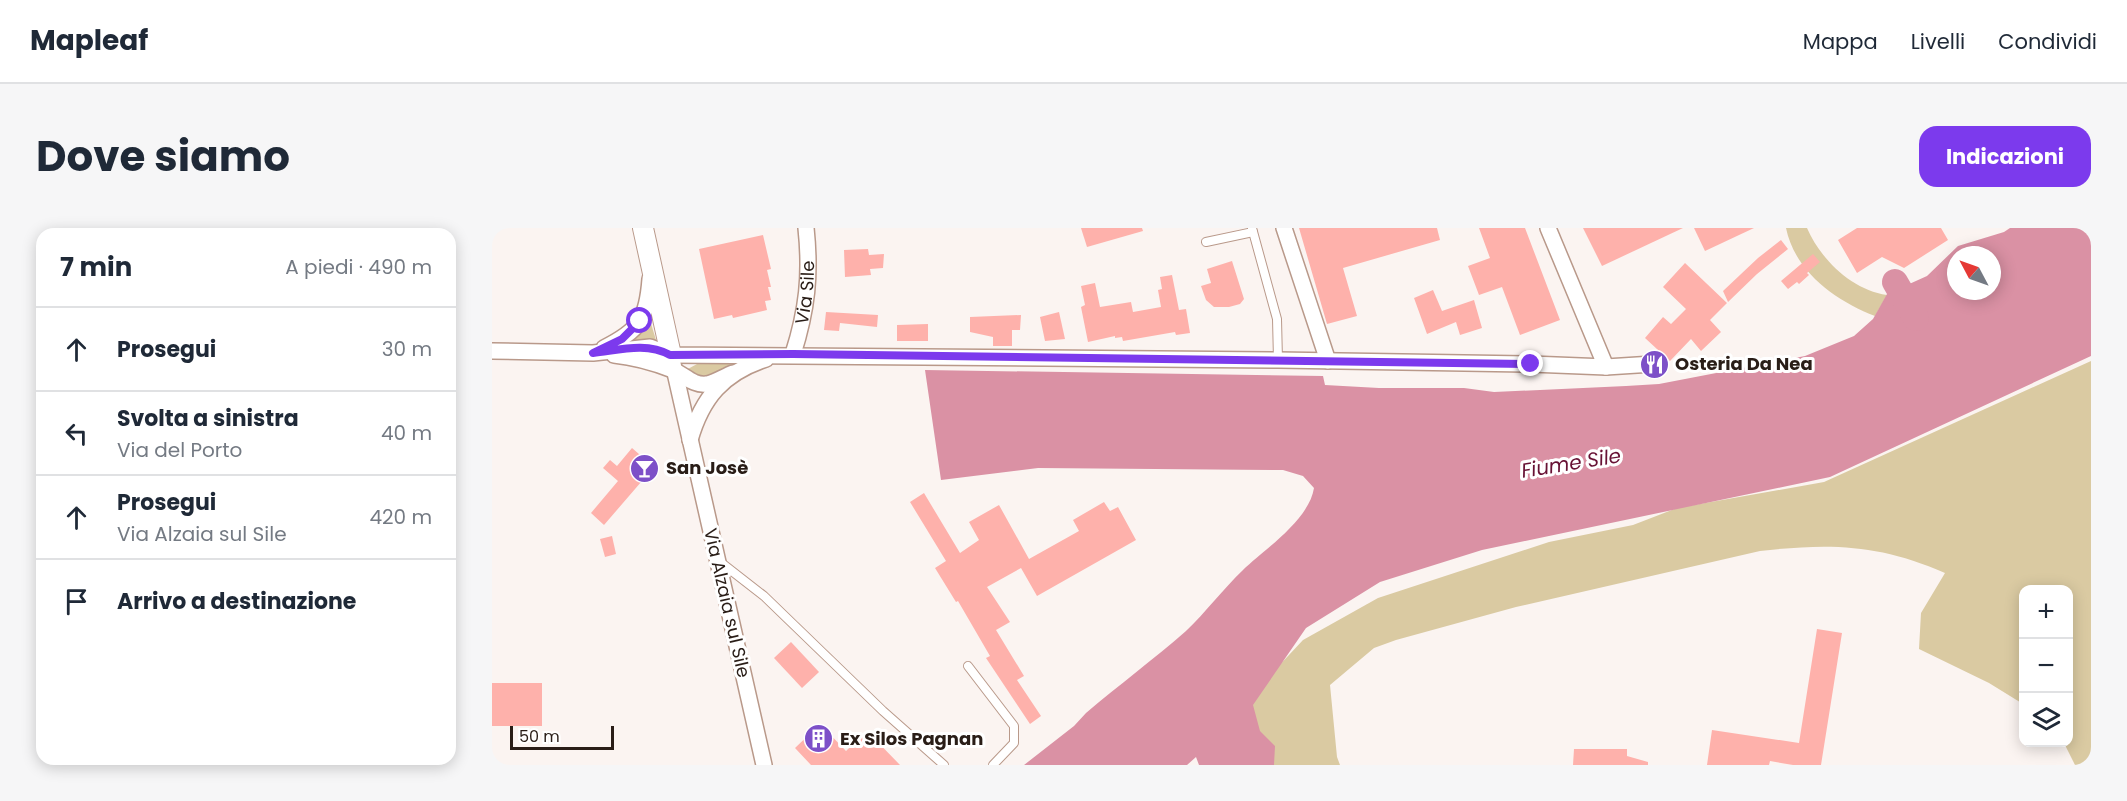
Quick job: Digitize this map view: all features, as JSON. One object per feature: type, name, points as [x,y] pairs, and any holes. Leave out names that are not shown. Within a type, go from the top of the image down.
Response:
[{"type":"street","points":[[643,228],[672,363]]},
{"type":"street","name":"Via Sile","points":[[787,354],[803,325],[808,291],[809,257],[806,228]]},
{"type":"street","points":[[1284,228],[1328,360]]},
{"type":"street","points":[[1548,228],[1606,367]]},
{"type":"street","points":[[593,353],[622,339],[640,321],[648,305],[651,266]]},
{"type":"street","points":[[492,351],[593,353],[650,347],[693,382],[701,384],[715,381],[747,365],[787,354]]},
{"type":"street","points":[[672,363],[787,354],[1519,363],[1606,367],[1653,364]]},
{"type":"street","name":"Via Alzaia sul Sile","points":[[672,363],[764,765]]},
{"type":"street","points":[[690,440],[694,423],[706,402],[733,373]]},
{"type":"lane","points":[[1206,242],[1252,230],[1277,318],[1278,360]]},
{"type":"lane","points":[[716,559],[764,596],[883,711],[944,765]]},
{"type":"lane","points":[[968,666],[1014,726],[1014,743],[993,765]]},
{"type":"shaded area","points":[[1786,228],[1807,228],[1820,251],[1839,272],[1862,287],[1887,295],[1875,316],[1846,302],[1819,283],[1798,258]]},
{"type":"shaded area","points":[[649,317],[656,340],[631,341]]},
{"type":"shaded area","points":[[2091,361],[2091,765],[2075,765],[2066,747],[2073,747],[2073,585],[2019,585],[2019,702],[1989,683],[1919,649],[1921,613],[1945,573],[1921,563],[1876,551],[1809,547],[1760,551],[1516,607],[1374,648],[1330,685],[1337,757],[1340,765],[1256,765],[1244,703],[1303,640],[1378,598],[1549,542],[1633,525],[1677,508],[1824,482]]},
{"type":"shaded area","points":[[736,363],[702,378],[686,370],[697,364]]},
{"type":"water","name":"Fiume Sile","points":[[2010,228],[2091,228],[2091,356],[1830,477],[1482,550],[1380,582],[1306,628],[1253,705],[1260,731],[1275,746],[1274,765],[1199,765],[1196,757],[1187,765],[1024,765],[1074,726],[1086,713],[1186,631],[1236,577],[1295,522],[1304,511],[1314,488],[1303,476],[1283,470],[1038,468],[941,480],[925,370],[1323,376],[1325,385],[1379,388],[1464,388],[1494,392],[1659,384],[1805,356],[1854,336],[1873,319],[1887,294],[1927,276],[1947,257],[1947,300],[2001,300],[2001,246],[1958,246],[2004,232]]},
{"type":"building","points":[[1081,228],[1142,228],[1143,231],[1087,247]]},
{"type":"building","points":[[1299,228],[1437,228],[1440,240],[1343,268],[1357,316],[1327,324]]},
{"type":"building","points":[[1479,228],[1525,228],[1560,320],[1520,335],[1502,287],[1479,295],[1468,266],[1490,258]]},
{"type":"building","points":[[1583,228],[1683,228],[1602,266]]},
{"type":"building","points":[[1694,228],[1754,228],[1705,251]]},
{"type":"building","points":[[1857,228],[1941,228],[1948,240],[1904,268],[1882,257],[1857,273],[1838,240]]},
{"type":"building","points":[[763,235],[771,269],[767,270],[771,300],[765,301],[767,310],[733,318],[732,315],[714,319],[699,249]]},
{"type":"building","points":[[1781,240],[1788,249],[1728,302],[1723,291]]},
{"type":"building","points":[[868,249],[869,255],[884,254],[883,268],[870,269],[871,275],[845,277],[844,250]]},
{"type":"building","points":[[1813,254],[1820,262],[1807,273],[1809,275],[1799,284],[1797,282],[1788,289],[1781,281]]},
{"type":"building","points":[[1232,261],[1244,299],[1240,304],[1229,307],[1214,307],[1206,300],[1201,286],[1211,283],[1207,269]]},
{"type":"building","points":[[1685,263],[1727,303],[1710,320],[1721,332],[1701,351],[1691,339],[1670,361],[1645,338],[1663,317],[1671,324],[1686,309],[1663,287]]},
{"type":"building","points":[[1172,275],[1179,310],[1186,309],[1190,333],[1176,335],[1175,332],[1123,341],[1122,337],[1115,338],[1115,336],[1088,342],[1081,307],[1085,305],[1081,286],[1095,283],[1100,307],[1131,302],[1133,312],[1161,307],[1158,290],[1162,289],[1160,277]]},
{"type":"building","points":[[1433,290],[1442,311],[1474,300],[1482,328],[1460,335],[1456,322],[1427,334],[1414,298]]},
{"type":"building","points":[[826,312],[878,315],[877,327],[840,323],[839,331],[824,330]]},
{"type":"building","points":[[1059,312],[1065,339],[1045,341],[1040,317]]},
{"type":"building","points":[[1021,315],[1020,330],[1012,330],[1012,346],[993,346],[993,337],[970,332],[970,317]]},
{"type":"building","points":[[928,324],[928,341],[897,341],[897,325]]},
{"type":"building","points":[[632,448],[654,467],[604,525],[591,513],[618,481],[603,468],[610,460],[617,466]]},
{"type":"building","points":[[924,493],[960,553],[979,540],[969,522],[999,505],[1029,559],[1079,531],[1073,520],[1104,502],[1110,511],[1118,507],[1136,540],[1037,596],[1021,568],[987,587],[1010,622],[996,630],[1024,676],[1017,680],[1041,716],[1030,724],[986,658],[990,656],[958,601],[956,602],[935,568],[946,561],[910,502]]},
{"type":"building","points":[[612,536],[616,554],[605,557],[600,539]]},
{"type":"building","points":[[1817,629],[1842,633],[1821,765],[1793,765],[1770,761],[1769,765],[1707,765],[1712,730],[1799,743]]},
{"type":"building","points":[[791,642],[819,672],[802,688],[774,658]]},
{"type":"building","points":[[492,683],[542,683],[542,726],[492,726]]},
{"type":"building","name":"Ex Silos Pagnan","points":[[820,724],[846,751],[867,731],[900,765],[811,765],[795,748]]},
{"type":"building","points":[[1574,749],[1627,749],[1627,756],[1648,762],[1648,765],[1573,765]]},
{"type":"waterway","points":[[1895,282],[1916,318]]},
{"type":"place","name":"Osteria Da Nea","points":[[1654,364]]},
{"type":"place","name":"San Josè","points":[[645,468]]},
{"type":"place","name":"Ex Silos Pagnan","points":[[819,739]]},
{"type":"route","points":[[640,321],[622,339],[593,353],[650,347],[670,355],[793,354],[1531,364]]}]
